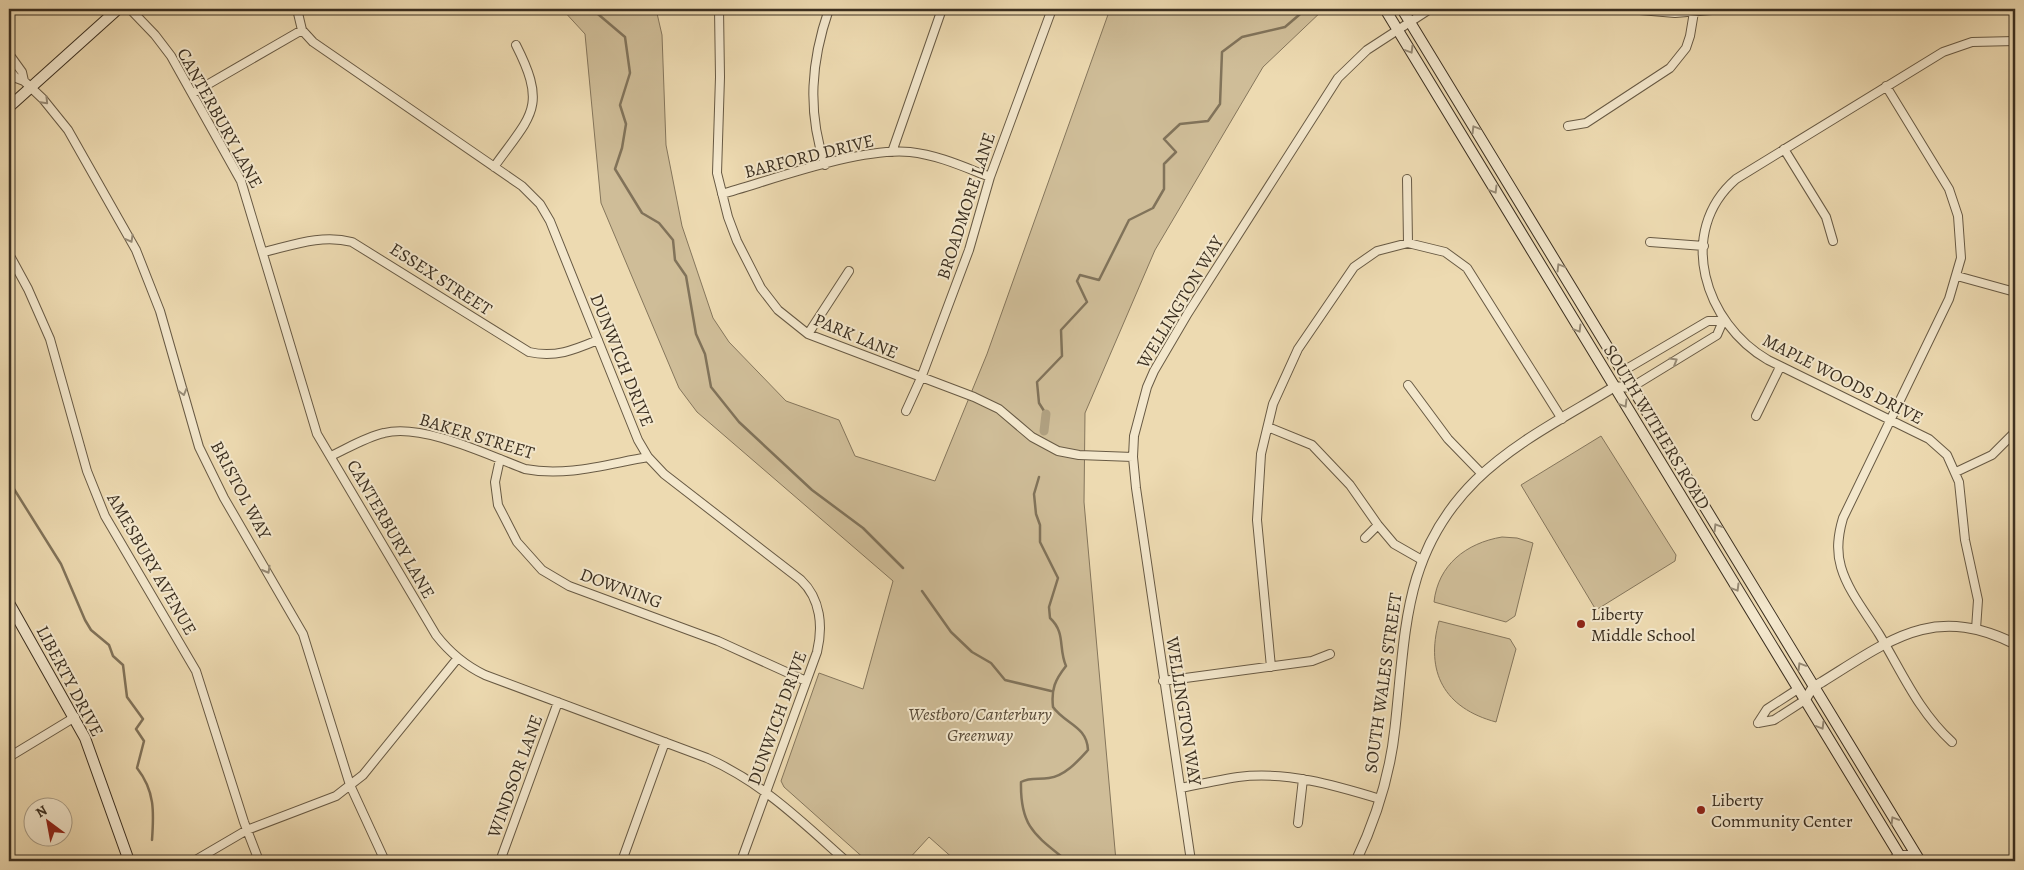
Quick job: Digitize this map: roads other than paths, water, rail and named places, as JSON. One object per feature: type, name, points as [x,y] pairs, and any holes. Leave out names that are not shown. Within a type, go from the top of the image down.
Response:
[{"type":"main road","points":[[9,107],[27,84],[118,9]]},
{"type":"main road","name":"SOUTH WITHERS ROAD","points":[[1385,9],[1805,700],[1910,859]]},
{"type":"main road","name":"SOUTH WITHERS ROAD","points":[[1402,9],[1813,687],[1910,859]]},
{"type":"main road","name":"LIBERTY DRIVE","points":[[9,603],[75,717],[93,760],[129,861]]},
{"type":"street","name":"CANTERBURY LANE","points":[[130,9],[155,35],[193,93],[241,181],[264,252],[312,421],[436,635],[457,659],[485,675],[732,769],[767,792],[846,861]]},
{"type":"street","points":[[193,93],[302,30],[297,9]]},
{"type":"street","name":"PARK LANE","points":[[718,9],[720,77],[717,164],[722,194],[737,242],[761,288],[778,310],[808,334],[974,397],[999,409],[1032,437],[1058,450],[1079,455],[1133,457]]},
{"type":"street","points":[[825,165],[816,134],[812,91],[817,48],[829,9]]},
{"type":"street","points":[[892,152],[942,9]]},
{"type":"street","name":"BROADMORE LANE","points":[[906,411],[922,378],[969,250],[990,177],[1052,9]]},
{"type":"street","name":"WELLINGTON WAY","points":[[1192,861],[1164,681],[1133,457],[1134,436],[1147,386],[1188,313],[1338,78],[1363,53],[1430,9]]},
{"type":"street","points":[[1628,9],[1655,12],[1694,12],[1724,9]]},
{"type":"street","points":[[1568,126],[1586,123],[1670,68],[1688,42],[1694,12]]},
{"type":"street","name":"DUNWICH DRIVE","points":[[302,30],[312,42],[522,186],[545,213],[638,440],[648,456],[664,474],[809,588],[817,606],[820,633],[817,652],[741,861]]},
{"type":"street","name":"MAPLE WOODS DRIVE","points":[[1976,629],[1978,600],[1965,540],[1961,492],[1956,472],[1947,455],[1938,446],[1890,420],[1780,367],[1744,344],[1724,321],[1709,290],[1704,262],[1704,246],[1709,221],[1720,195],[1736,179],[1930,59],[1957,46],[1987,40],[2015,41]]},
{"type":"street","points":[[494,167],[527,121],[533,101],[532,81],[516,46]]},
{"type":"street","points":[[9,54],[22,72],[27,84]]},
{"type":"street","name":"BRISTOL WAY","points":[[9,70],[16,78],[27,84],[56,114],[68,130],[136,250],[163,318],[200,447],[224,498],[303,634],[350,785],[385,861]]},
{"type":"street","points":[[1886,86],[1942,177],[1954,202],[1961,244],[1957,276],[1949,299],[1843,518],[1838,544],[1838,556],[1846,582],[1884,643],[1919,706],[1952,742]]},
{"type":"street","points":[[1784,149],[1826,217],[1833,242]]},
{"type":"street","name":"BARFORD DRIVE","points":[[722,194],[825,165],[892,152],[929,156],[990,177]]},
{"type":"street","points":[[1407,179],[1408,243]]},
{"type":"street","name":"ESSEX STREET","points":[[264,252],[318,239],[341,239],[363,247],[529,352],[550,355],[561,354],[598,340]]},
{"type":"street","points":[[1650,242],[1704,246]]},
{"type":"street","points":[[1271,667],[1257,520],[1261,454],[1273,404],[1298,349],[1354,267],[1377,251],[1408,243],[1445,252],[1467,268],[1562,419]]},
{"type":"street","name":"AMESBURY AVENUE","points":[[9,254],[28,289],[50,340],[87,471],[105,516],[196,672],[247,830],[259,861]]},
{"type":"street","points":[[808,334],[849,271]]},
{"type":"street","points":[[1957,276],[2015,292]]},
{"type":"street","points":[[1614,388],[1623,371],[1708,320],[1724,321],[1717,335],[1632,387]]},
{"type":"street","points":[[1756,416],[1780,367]]},
{"type":"street","points":[[1408,385],[1448,439],[1482,474]]},
{"type":"street","name":"SOUTH WALES STREET","points":[[1356,861],[1380,799],[1395,728],[1400,661],[1409,600],[1422,560],[1447,515],[1482,474],[1505,455],[1614,388],[1632,387]]},
{"type":"street","points":[[1268,427],[1312,445],[1350,485],[1394,544],[1422,560]]},
{"type":"street","name":"BAKER STREET","points":[[331,456],[378,435],[405,430],[426,433],[525,468],[560,473],[648,456]]},
{"type":"street","points":[[1956,472],[1992,455],[2015,432]]},
{"type":"street","name":"DOWNING","points":[[500,459],[495,482],[498,505],[517,542],[542,570],[569,586],[718,641],[806,681]]},
{"type":"street","points":[[1365,538],[1378,525]]},
{"type":"street","points":[[1813,687],[1798,688],[1767,709],[1758,722],[1774,720],[1805,700],[1813,687],[1884,643],[1901,635],[1929,627],[1960,626],[1976,629],[2015,644]]},
{"type":"street","points":[[1164,681],[1312,661],[1330,654]]},
{"type":"street","points":[[194,861],[247,830],[336,796],[346,790],[363,775],[457,659]]},
{"type":"street","name":"WINDSOR LANE","points":[[500,861],[558,702]]},
{"type":"street","points":[[9,757],[75,717]]},
{"type":"street","points":[[622,861],[665,742]]},
{"type":"street","points":[[1181,788],[1239,777],[1274,776],[1304,779],[1380,799]]},
{"type":"street","points":[[1298,823],[1304,779]]},
{"type":"street","points":[[1890,861],[1910,859]]},
{"type":"waterway","points":[[592,9],[625,37],[630,73],[620,105],[626,124],[622,148],[615,169],[642,213],[659,223],[673,240],[675,260],[686,276],[696,334],[705,354],[711,387],[739,422],[812,490],[863,528],[903,568]]},
{"type":"waterway","points":[[1046,414],[1039,403],[1037,382],[1062,356],[1061,330],[1087,302],[1077,281],[1080,275],[1099,280],[1129,220],[1153,208],[1164,189],[1164,164],[1176,152],[1164,139],[1180,124],[1208,121],[1220,104],[1222,52],[1242,37],[1285,27],[1306,9]]},
{"type":"waterway","points":[[1044,431],[1046,414]]},
{"type":"waterway","points":[[1039,477],[1034,494],[1036,514],[1040,525],[1040,542],[1058,578],[1049,607],[1050,618],[1058,629],[1066,666],[1055,685],[1053,707],[1080,730],[1087,742],[1088,750],[1071,767],[1055,777],[1021,782],[1021,797],[1023,810],[1032,829],[1046,844],[1067,861]]},
{"type":"waterway","points":[[9,481],[61,564],[91,630],[109,645],[113,656],[123,665],[127,697],[143,719],[136,729],[144,741],[137,768],[147,785],[152,802],[152,840]]},
{"type":"waterway","points":[[922,591],[951,632],[972,652],[991,663],[1005,680],[1051,691]]},
{"type":"place","name":"Liberty Middle School","points":[[1581,624]]},
{"type":"place","name":"Liberty Community Center","points":[[1701,810]]},
{"type":"park label","name":"Westboro/Canterbury Greenway","points":[[980,724]]}]
